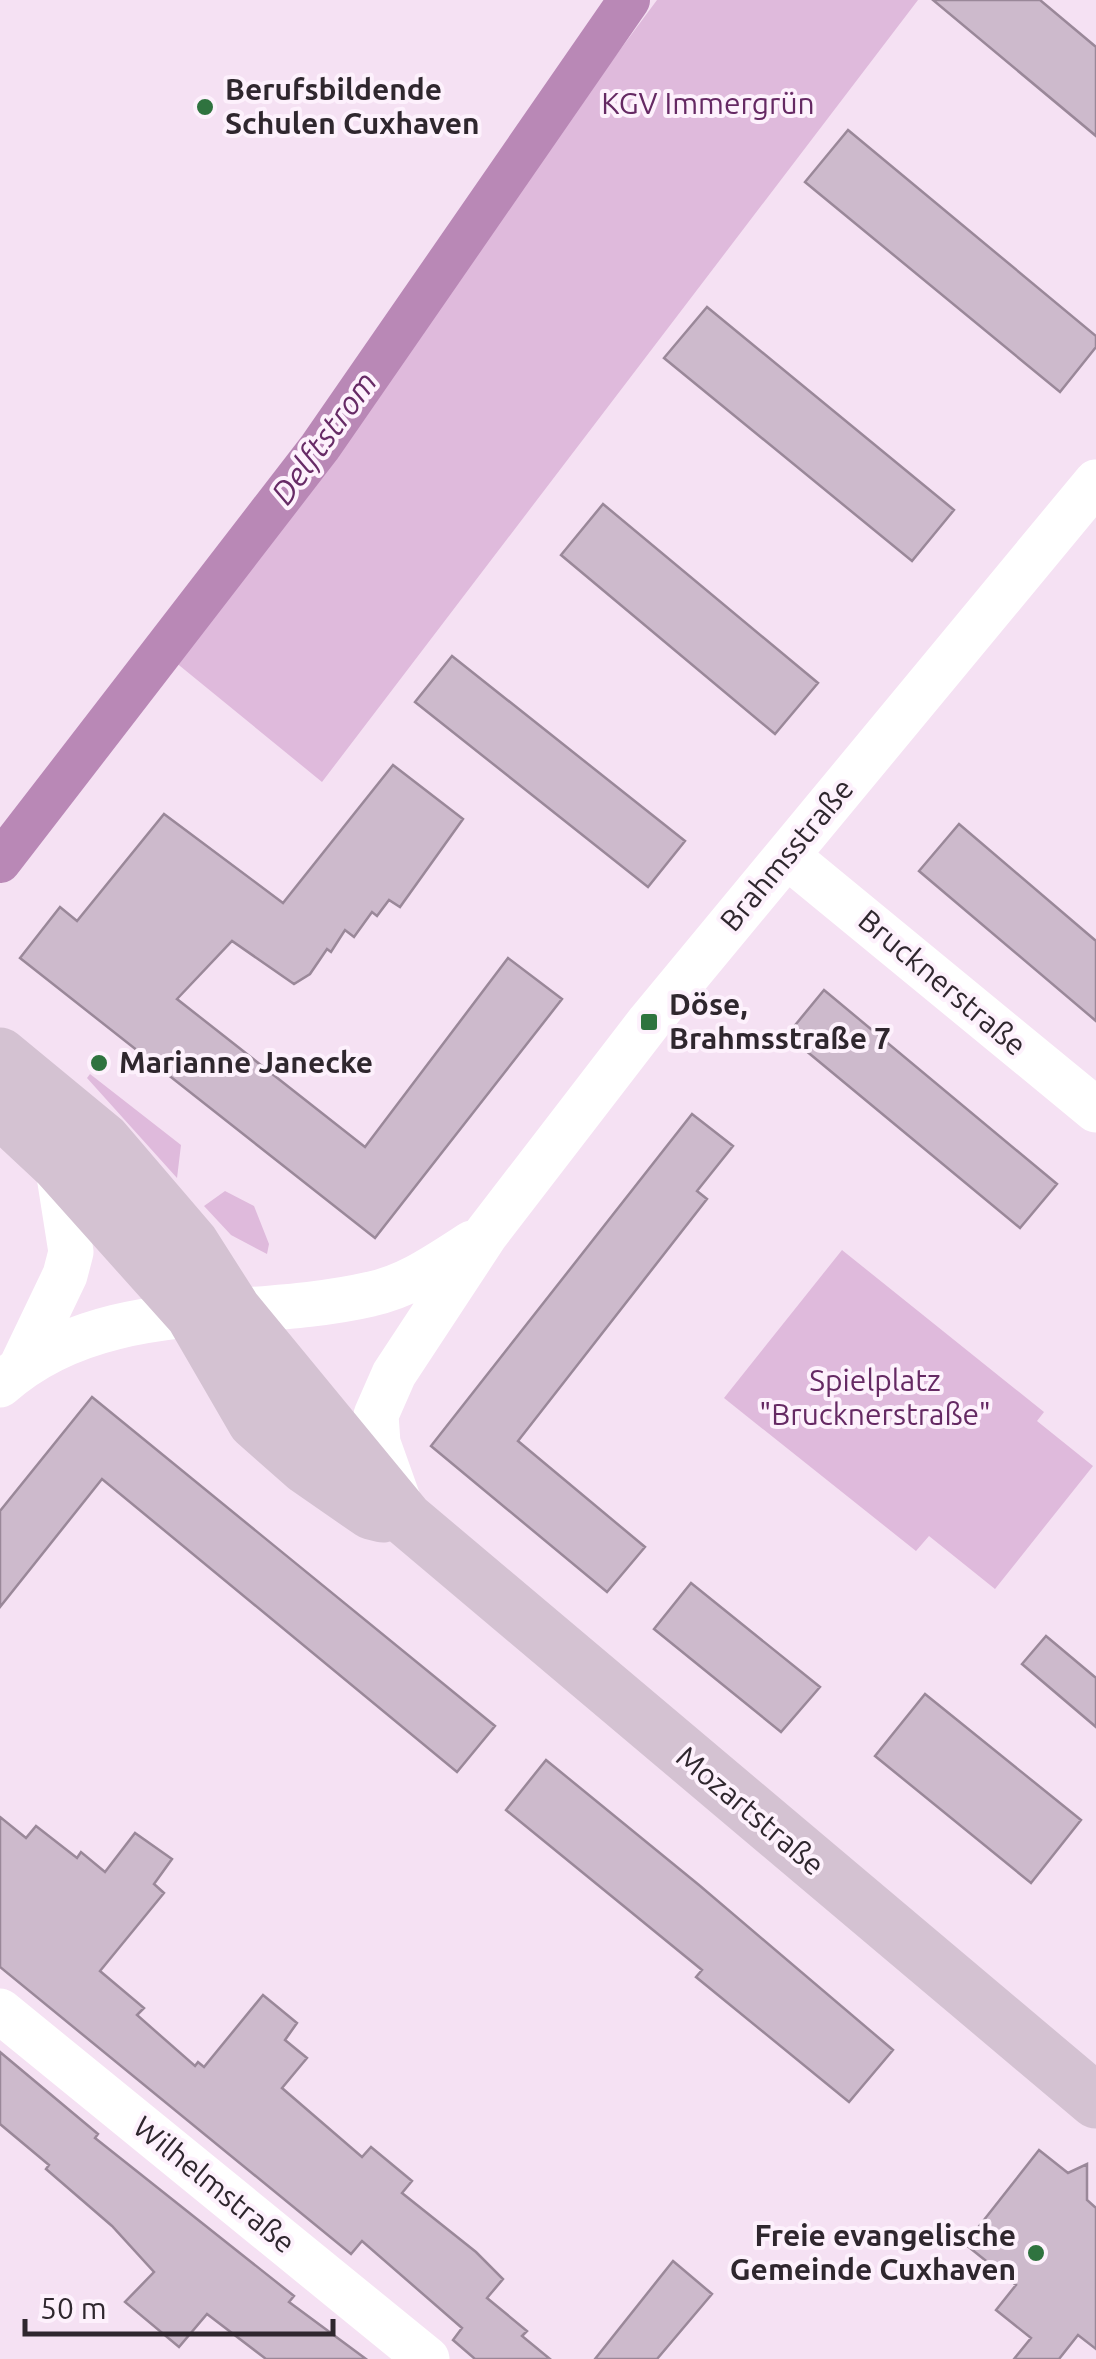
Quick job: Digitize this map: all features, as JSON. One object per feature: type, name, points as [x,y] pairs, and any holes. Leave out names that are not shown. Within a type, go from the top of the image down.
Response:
[{"type":"street","name":"Brahmsstraße","points":[[406,1519],[378,1442],[376,1415],[394,1374],[486,1234],[648,1022],[1096,482]]},
{"type":"street","name":"Brucknerstraße","points":[[787,856],[1096,1110]]},
{"type":"street","points":[[0,1055],[103,1140],[192,1244],[214,1312]]},
{"type":"street","points":[[0,1110],[214,1312]]},
{"type":"street","points":[[11,1376],[64,1274],[71,1252],[58,1163]]},
{"type":"street","name":"Brahmsstraße","points":[[11,1376],[88,1334],[153,1318],[372,1294],[415,1280],[486,1234]]},
{"type":"street","name":"Mozartstraße","points":[[214,1312],[255,1422],[306,1467],[371,1512],[406,1519],[1096,2101]]},
{"type":"street","name":"Wilhelmstraße","points":[[0,2011],[427,2359]]},
{"type":"green space","name":"KGV Immergrün","points":[[657,0],[918,0],[322,782],[169,657]]},
{"type":"green space","points":[[90,1074],[181,1145],[177,1178],[87,1078]]},
{"type":"green space","points":[[225,1191],[254,1206],[269,1244],[267,1254],[231,1235],[204,1206]]},
{"type":"green space","name":"Spielplatz \"Brucknerstraße\"","points":[[842,1250],[1044,1412],[1037,1421],[1093,1466],[995,1589],[929,1536],[916,1551],[724,1398]]},
{"type":"building","points":[[933,0],[1040,0],[1096,47],[1096,136]]},
{"type":"building","points":[[848,130],[1096,336],[1096,347],[1060,392],[805,182]]},
{"type":"building","points":[[707,307],[954,510],[912,561],[664,358]]},
{"type":"building","points":[[603,504],[818,683],[775,734],[561,555]]},
{"type":"building","points":[[452,656],[685,841],[648,887],[415,702]]},
{"type":"building","points":[[393,765],[463,819],[400,907],[389,900],[377,916],[372,912],[354,937],[345,930],[331,952],[327,949],[310,974],[294,984],[232,941],[177,999],[365,1147],[508,958],[562,999],[375,1238],[20,958],[60,907],[77,921],[164,814],[283,903]]},
{"type":"building","points":[[959,824],[1096,941],[1096,1021],[919,871]]},
{"type":"building","points":[[824,990],[1057,1184],[1020,1228],[787,1035]]},
{"type":"building","points":[[692,1114],[733,1146],[697,1191],[707,1199],[518,1441],[645,1547],[607,1592],[431,1446]]},
{"type":"building","points":[[92,1397],[495,1726],[457,1772],[102,1479],[0,1607],[0,1511]]},
{"type":"building","points":[[691,1583],[820,1687],[781,1732],[654,1629]]},
{"type":"building","points":[[1046,1636],[1096,1678],[1096,1727],[1022,1664]]},
{"type":"building","points":[[925,1694],[1081,1820],[1031,1883],[875,1756]]},
{"type":"building","points":[[546,1760],[893,2050],[849,2102],[696,1977],[702,1970],[506,1810]]},
{"type":"building","points":[[0,1817],[26,1838],[36,1826],[77,1858],[81,1852],[105,1872],[135,1833],[172,1859],[154,1884],[164,1893],[100,1971],[144,2008],[137,2015],[195,2066],[198,2062],[204,2067],[263,1995],[297,2023],[285,2040],[307,2058],[282,2088],[362,2157],[371,2147],[412,2181],[402,2193],[476,2252],[503,2279],[487,2298],[527,2331],[522,2336],[550,2359],[475,2359],[453,2340],[462,2328],[362,2241],[351,2254],[0,1967]]},
{"type":"building","points":[[0,2052],[98,2134],[95,2138],[294,2296],[289,2302],[366,2359],[266,2359],[207,2314],[179,2347],[125,2302],[154,2272],[112,2226],[46,2169],[49,2165],[0,2124]]},
{"type":"building","name":"Freie evangelische Gemeinde Cuxhaven","points":[[1039,2150],[1068,2173],[1087,2164],[1087,2200],[1096,2208],[1096,2349],[1078,2335],[1059,2359],[1014,2359],[1031,2338],[996,2310],[1016,2285],[965,2244]]},
{"type":"building","points":[[673,2261],[712,2294],[657,2359],[595,2359]]},
{"type":"waterway","name":"Delftstrom","points":[[0,862],[320,447],[629,0]]},
{"type":"place","name":"Berufsbildende Schulen Cuxhaven","points":[[205,107]]},
{"type":"place","name":"Döse, Brahmsstraße 7","points":[[649,1022]]},
{"type":"place","name":"Marianne Janecke","points":[[99,1063]]},
{"type":"place","name":"Freie evangelische Gemeinde Cuxhaven","points":[[1036,2253]]}]
